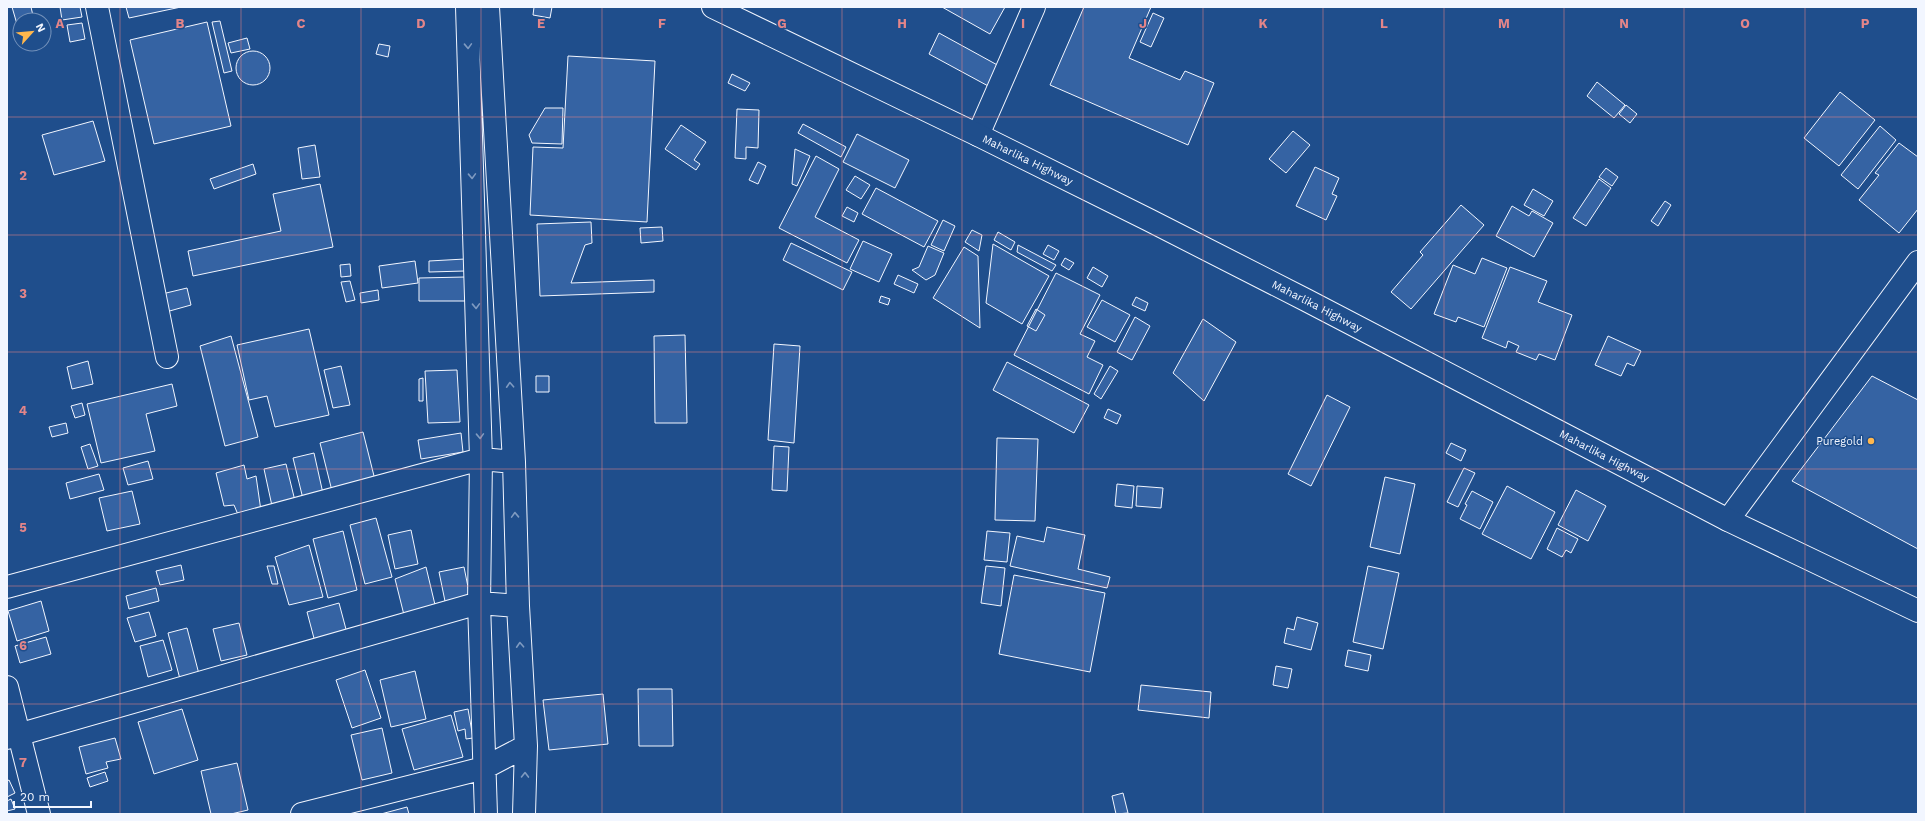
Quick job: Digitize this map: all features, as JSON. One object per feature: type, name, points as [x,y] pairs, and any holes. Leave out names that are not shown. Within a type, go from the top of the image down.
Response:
[{"type":"main road","points":[[97,7],[166,357]]},
{"type":"main road","points":[[467,7],[480,459],[479,603],[486,814]]},
{"type":"main road","points":[[488,7],[514,462],[518,606],[526,746],[524,814]]},
{"type":"main road","name":"Maharlika Highway","points":[[713,7],[978,135],[1306,300],[1728,520],[1918,611]]},
{"type":"main road","points":[[978,135],[1034,7]]},
{"type":"main road","points":[[1728,520],[1918,262]]},
{"type":"main road","points":[[7,587],[480,459],[514,462]]},
{"type":"main road","points":[[14,736],[479,603],[518,606]]},
{"type":"main road","points":[[7,687],[14,736],[39,814]]},
{"type":"main road","points":[[302,814],[484,768],[526,746]]},
{"type":"building","points":[[12,7],[31,7],[32,12],[13,12]]},
{"type":"building","points":[[60,7],[80,7],[82,17],[62,20]]},
{"type":"building","points":[[126,7],[181,7],[129,18]]},
{"type":"building","points":[[534,7],[552,7],[550,18],[533,15]]},
{"type":"building","points":[[942,7],[1005,7],[990,34]]},
{"type":"building","points":[[1084,7],[1151,7],[1129,58],[1180,80],[1185,71],[1214,83],[1188,145],[1050,85]]},
{"type":"building","points":[[1153,13],[1164,18],[1151,47],[1140,42]]},
{"type":"building","points":[[220,21],[232,71],[224,73],[212,22]]},
{"type":"building","points":[[207,22],[231,126],[154,144],[130,40]]},
{"type":"building","points":[[82,23],[85,39],[70,42],[67,25]]},
{"type":"building","points":[[939,33],[1001,67],[990,87],[929,54]]},
{"type":"building","points":[[247,38],[250,49],[231,53],[228,43]]},
{"type":"building","points":[[379,44],[390,46],[388,57],[376,54]]},
{"type":"building","points":[[250,51],[256,51],[260,52],[267,58],[270,68],[269,75],[263,82],[256,85],[250,85],[246,84],[239,78],[236,71],[236,65],[237,61],[243,54]]},
{"type":"building","points":[[568,56],[655,61],[647,222],[530,215],[533,147],[563,148]]},
{"type":"building","points":[[732,74],[750,83],[745,91],[728,83]]},
{"type":"building","points":[[1597,82],[1625,105],[1614,118],[1587,96]]},
{"type":"building","points":[[1840,92],[1875,120],[1839,166],[1804,138]]},
{"type":"building","points":[[1626,105],[1637,114],[1630,123],[1619,114]]},
{"type":"building","points":[[545,108],[563,108],[562,144],[532,143],[529,135]]},
{"type":"building","points":[[737,109],[759,110],[758,148],[746,147],[746,159],[735,158]]},
{"type":"building","points":[[93,121],[105,161],[54,175],[42,135]]},
{"type":"building","points":[[803,124],[846,147],[841,157],[798,133]]},
{"type":"building","points":[[681,125],[706,142],[694,160],[700,164],[696,170],[665,149]]},
{"type":"building","points":[[1880,126],[1896,140],[1858,189],[1841,175]]},
{"type":"building","points":[[1293,131],[1310,145],[1286,173],[1269,159]]},
{"type":"building","points":[[857,134],[909,160],[895,188],[843,162]]},
{"type":"building","points":[[1899,143],[1918,157],[1918,209],[1899,233],[1859,200],[1879,175],[1875,173]]},
{"type":"building","points":[[315,145],[320,177],[302,179],[298,148]]},
{"type":"building","points":[[795,149],[810,156],[797,186],[792,184]]},
{"type":"building","points":[[816,156],[839,169],[815,217],[859,240],[847,263],[779,228]]},
{"type":"building","points":[[758,162],[766,166],[758,184],[749,180]]},
{"type":"building","points":[[253,164],[256,174],[214,189],[210,179]]},
{"type":"building","points":[[1315,167],[1339,178],[1332,194],[1337,196],[1326,220],[1296,206]]},
{"type":"building","points":[[1606,168],[1618,177],[1612,186],[1599,177]]},
{"type":"building","points":[[855,176],[870,185],[861,199],[846,190]]},
{"type":"building","points":[[1599,179],[1611,188],[1586,226],[1573,218]]},
{"type":"building","points":[[320,184],[333,247],[193,276],[188,251],[281,231],[273,194]]},
{"type":"building","points":[[876,188],[938,221],[924,247],[862,214]]},
{"type":"building","points":[[1533,189],[1553,201],[1544,216],[1524,205]]},
{"type":"building","points":[[1665,201],[1671,205],[1658,226],[1651,221]]},
{"type":"building","points":[[1461,205],[1484,225],[1411,309],[1391,292],[1423,255],[1420,252]]},
{"type":"building","points":[[1512,206],[1529,216],[1532,211],[1553,223],[1534,257],[1496,236]]},
{"type":"building","points":[[847,207],[858,213],[854,222],[842,216]]},
{"type":"building","points":[[943,220],[955,226],[944,251],[931,245]]},
{"type":"building","points":[[591,222],[592,243],[585,245],[571,283],[654,280],[654,292],[540,296],[537,224]]},
{"type":"building","points":[[662,227],[663,241],[641,243],[640,228]]},
{"type":"building","points":[[972,230],[982,235],[979,251],[965,242]]},
{"type":"building","points":[[998,232],[1015,242],[1011,250],[994,240]]},
{"type":"building","points":[[863,241],[892,254],[879,282],[850,269]]},
{"type":"building","points":[[791,243],[852,272],[843,290],[783,260]]},
{"type":"building","points":[[993,244],[1049,276],[1022,324],[986,303]]},
{"type":"building","points":[[1018,245],[1056,265],[1052,271],[1017,252]]},
{"type":"building","points":[[1048,245],[1059,251],[1054,260],[1043,254]]},
{"type":"building","points":[[928,246],[944,253],[935,275],[926,280],[912,270],[919,267]]},
{"type":"building","points":[[964,247],[978,256],[980,328],[933,298]]},
{"type":"building","points":[[1065,258],[1074,263],[1069,270],[1061,265]]},
{"type":"building","points":[[1482,258],[1507,268],[1484,327],[1458,317],[1456,322],[1434,314],[1453,265],[1475,274]]},
{"type":"building","points":[[465,259],[465,271],[429,272],[429,261]]},
{"type":"building","points":[[415,261],[418,283],[382,288],[379,266]]},
{"type":"building","points":[[350,264],[351,276],[341,277],[340,265]]},
{"type":"building","points":[[1093,267],[1108,276],[1102,287],[1087,278]]},
{"type":"building","points":[[1510,267],[1547,281],[1538,302],[1572,315],[1555,360],[1539,354],[1536,360],[1516,352],[1519,346],[1508,341],[1506,348],[1482,338]]},
{"type":"building","points":[[1056,273],[1100,295],[1080,334],[1095,341],[1087,357],[1103,365],[1089,394],[1014,355]]},
{"type":"building","points":[[898,275],[918,284],[914,293],[894,284]]},
{"type":"building","points":[[465,277],[465,301],[419,301],[419,278]]},
{"type":"building","points":[[350,281],[355,300],[346,302],[341,282]]},
{"type":"building","points":[[187,288],[191,305],[166,312],[162,294]]},
{"type":"building","points":[[378,290],[379,300],[361,303],[360,293]]},
{"type":"building","points":[[881,296],[890,299],[888,305],[879,302]]},
{"type":"building","points":[[1136,297],[1148,303],[1145,311],[1132,305]]},
{"type":"building","points":[[1102,300],[1130,315],[1115,342],[1087,327]]},
{"type":"building","points":[[1036,309],[1045,315],[1036,331],[1027,326]]},
{"type":"building","points":[[1135,317],[1150,326],[1132,360],[1117,352]]},
{"type":"building","points":[[1203,319],[1236,342],[1204,401],[1173,373]]},
{"type":"building","points":[[309,329],[329,415],[275,427],[267,396],[249,400],[237,345]]},
{"type":"building","points":[[685,335],[687,423],[655,423],[654,336]]},
{"type":"building","points":[[231,336],[258,437],[225,446],[200,346]]},
{"type":"building","points":[[1608,336],[1641,351],[1634,366],[1627,363],[1621,376],[1595,365]]},
{"type":"building","points":[[774,344],[800,346],[794,443],[768,440]]},
{"type":"building","points":[[88,361],[93,384],[72,389],[67,367]]},
{"type":"building","points":[[1007,362],[1089,405],[1074,433],[993,390]]},
{"type":"building","points":[[341,366],[350,405],[333,408],[324,370]]},
{"type":"building","points":[[1110,366],[1118,371],[1101,399],[1094,394]]},
{"type":"building","points":[[457,370],[460,422],[428,423],[425,371]]},
{"type":"building","points":[[536,376],[549,376],[549,392],[536,392]]},
{"type":"building","name":"Puregold","points":[[1872,376],[1918,400],[1918,549],[1792,481]]},
{"type":"building","points":[[423,378],[423,401],[419,401],[419,379]]},
{"type":"building","points":[[172,384],[177,406],[146,414],[155,451],[101,463],[87,404]]},
{"type":"building","points":[[1327,395],[1350,407],[1311,486],[1288,474]]},
{"type":"building","points":[[82,403],[85,415],[75,418],[71,406]]},
{"type":"building","points":[[1108,409],[1121,415],[1117,424],[1104,418]]},
{"type":"building","points":[[66,423],[68,433],[52,437],[49,427]]},
{"type":"building","points":[[363,432],[376,484],[333,495],[320,443]]},
{"type":"building","points":[[461,433],[463,452],[421,459],[418,440]]},
{"type":"building","points":[[997,438],[1038,439],[1035,521],[995,520]]},
{"type":"building","points":[[1451,443],[1466,450],[1461,461],[1446,453]]},
{"type":"building","points":[[90,444],[98,466],[88,469],[81,447]]},
{"type":"building","points":[[774,446],[789,447],[787,491],[772,490]]},
{"type":"building","points":[[314,453],[324,498],[304,503],[293,458]]},
{"type":"building","points":[[148,461],[153,479],[128,485],[123,468]]},
{"type":"building","points":[[286,464],[295,501],[272,506],[264,469]]},
{"type":"building","points":[[244,465],[247,479],[256,476],[261,511],[239,517],[234,505],[224,506],[216,473]]},
{"type":"building","points":[[1464,468],[1475,473],[1458,507],[1447,502]]},
{"type":"building","points":[[99,474],[104,490],[70,499],[66,483]]},
{"type":"building","points":[[1385,477],[1415,484],[1400,554],[1370,547]]},
{"type":"building","points":[[1117,484],[1134,486],[1132,508],[1115,506]]},
{"type":"building","points":[[1137,486],[1163,488],[1161,508],[1136,506]]},
{"type":"building","points":[[1507,486],[1555,512],[1531,559],[1482,534]]},
{"type":"building","points":[[1576,490],[1606,506],[1588,541],[1558,525]]},
{"type":"building","points":[[132,491],[140,524],[107,531],[99,498]]},
{"type":"building","points":[[1472,491],[1493,502],[1480,529],[1460,519],[1467,505],[1465,504]]},
{"type":"building","points":[[376,518],[392,577],[365,584],[350,525]]},
{"type":"building","points":[[1047,527],[1085,535],[1078,569],[1110,577],[1107,588],[1010,566],[1017,536],[1044,542]]},
{"type":"building","points":[[1557,528],[1578,539],[1571,553],[1566,550],[1562,557],[1547,549]]},
{"type":"building","points":[[411,530],[418,564],[395,569],[388,535]]},
{"type":"building","points":[[343,531],[357,590],[328,598],[313,539]]},
{"type":"building","points":[[987,531],[1010,533],[1007,562],[984,560]]},
{"type":"building","points":[[309,545],[323,597],[289,605],[275,557]]},
{"type":"building","points":[[181,565],[184,580],[160,585],[156,571]]},
{"type":"building","points":[[267,566],[274,566],[278,584],[272,584]]},
{"type":"building","points":[[986,566],[1005,568],[1001,606],[981,603]]},
{"type":"building","points":[[1368,566],[1399,573],[1383,649],[1353,642]]},
{"type":"building","points":[[426,567],[436,609],[405,619],[395,579]]},
{"type":"building","points":[[464,567],[471,602],[446,606],[439,572]]},
{"type":"building","points":[[1014,575],[1105,593],[1090,672],[999,654]]},
{"type":"building","points":[[156,588],[159,601],[129,609],[126,596]]},
{"type":"building","points":[[41,601],[49,631],[17,641],[8,611]]},
{"type":"building","points":[[339,603],[347,633],[315,642],[307,612]]},
{"type":"building","points":[[149,612],[156,636],[135,642],[127,618]]},
{"type":"building","points":[[1297,617],[1318,623],[1311,650],[1284,643],[1287,628],[1294,630]]},
{"type":"building","points":[[239,623],[247,655],[221,661],[213,629]]},
{"type":"building","points":[[187,628],[200,678],[181,683],[168,633]]},
{"type":"building","points":[[46,637],[51,654],[20,663],[15,646]]},
{"type":"building","points":[[163,640],[172,670],[148,677],[140,646]]},
{"type":"building","points":[[1348,650],[1371,655],[1368,671],[1345,666]]},
{"type":"building","points":[[1276,666],[1292,669],[1288,688],[1273,685]]},
{"type":"building","points":[[365,670],[381,718],[352,728],[336,680]]},
{"type":"building","points":[[415,671],[426,719],[391,727],[380,680]]},
{"type":"building","points":[[1141,685],[1211,692],[1209,718],[1138,710]]},
{"type":"building","points":[[638,689],[672,689],[673,746],[639,746]]},
{"type":"building","points":[[603,694],[608,744],[549,750],[543,700]]},
{"type":"building","points":[[182,709],[198,760],[154,774],[138,722]]},
{"type":"building","points":[[468,709],[473,738],[466,739],[465,729],[458,731],[454,712]]},
{"type":"building","points":[[451,715],[463,757],[414,770],[402,729]]},
{"type":"building","points":[[382,728],[392,773],[362,780],[351,735]]},
{"type":"building","points":[[115,738],[121,759],[106,762],[108,768],[86,774],[79,747]]},
{"type":"building","points":[[237,763],[248,810],[231,814],[211,814],[201,771]]},
{"type":"building","points":[[105,772],[108,781],[90,787],[87,778]]},
{"type":"building","points":[[9,780],[15,793],[7,797],[7,781]]},
{"type":"building","points":[[1123,793],[1128,813],[1116,814],[1112,796]]},
{"type":"building","points":[[11,799],[15,809],[7,811],[7,801]]},
{"type":"building","points":[[407,807],[409,814],[381,814]]},
{"type":"place","name":"Puregold","points":[[1871,441]]}]
